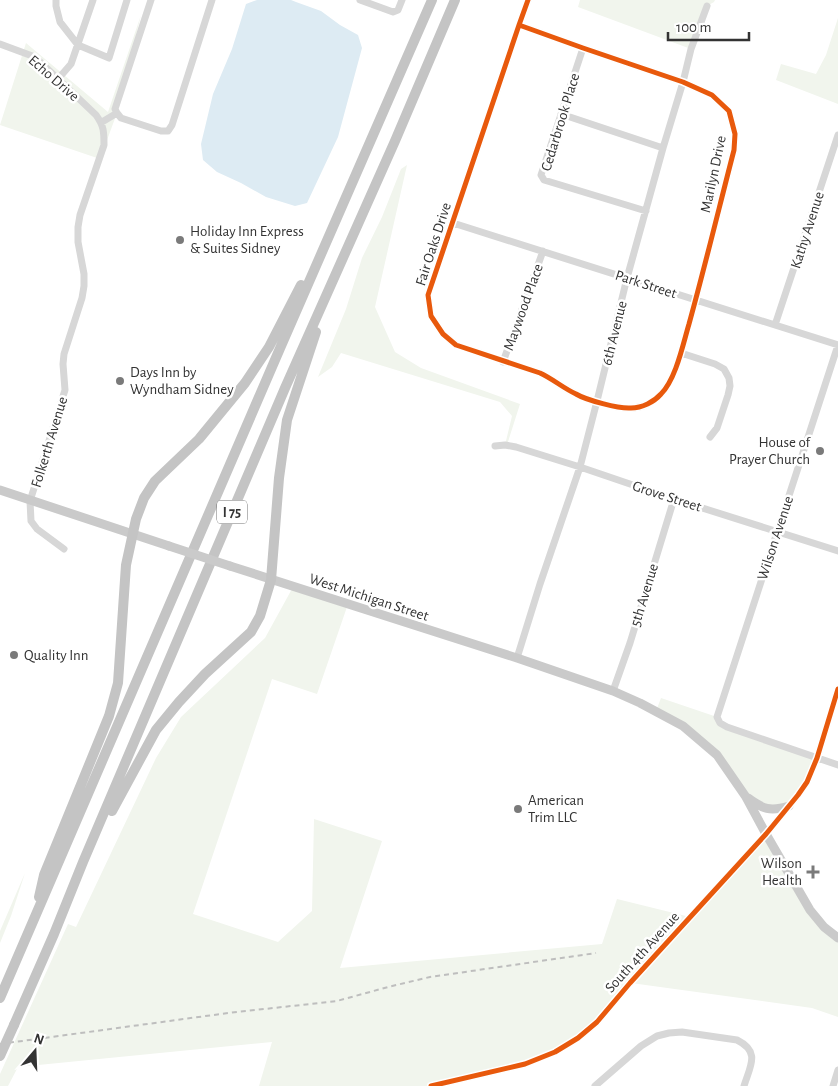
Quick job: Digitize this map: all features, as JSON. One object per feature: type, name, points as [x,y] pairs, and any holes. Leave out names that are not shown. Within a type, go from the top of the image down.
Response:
[{"type":"highway","name":"I 75","points":[[0,998],[432,0]]},
{"type":"highway","name":"I 75","points":[[0,1056],[54,934],[285,388],[395,141],[455,0]]},
{"type":"highway","points":[[33,922],[44,874],[109,716],[118,683],[126,565],[136,519],[144,498],[155,481],[199,439],[245,383],[269,347],[327,240]]},
{"type":"highway","points":[[83,862],[156,730],[205,674],[251,632],[260,616],[271,580],[279,478],[287,420],[335,275]]},
{"type":"main road","name":"West Michigan Street","points":[[0,490],[271,580],[516,658],[640,702],[683,726],[717,755],[746,796],[810,910],[824,927],[838,938]]},
{"type":"main road","points":[[746,796],[759,806],[769,810],[788,806]]},
{"type":"street","points":[[56,0],[60,22],[78,45],[108,58],[127,0]]},
{"type":"street","points":[[58,79],[71,64],[93,0]]},
{"type":"street","points":[[152,0],[116,109],[121,118],[161,131],[168,130],[172,124],[212,0]]},
{"type":"street","points":[[360,0],[393,12],[398,10],[402,0]]},
{"type":"street","name":"Fair Oaks Drive","points":[[528,0],[428,295],[431,316],[443,334],[456,345],[540,373],[577,395],[597,401]]},
{"type":"street","name":"6th Avenue","points":[[516,658],[580,467],[627,278],[691,49],[707,6]]},
{"type":"street","name":"Marilyn Drive","points":[[519,25],[683,82],[712,95],[729,111],[735,134],[734,150],[696,300],[681,353],[670,382],[662,394],[653,401],[631,408],[617,407],[597,401]]},
{"type":"street","name":"Echo Drive","points":[[0,44],[35,57],[102,122]]},
{"type":"street","name":"Cedarbrook Place","points":[[583,48],[541,175],[544,180],[646,211]]},
{"type":"street","points":[[102,122],[117,113]]},
{"type":"street","points":[[561,114],[663,148]]},
{"type":"street","name":"Folkerth Avenue","points":[[30,501],[65,390],[64,354],[84,286],[84,274],[78,242],[78,227],[80,214],[104,145],[102,122]]},
{"type":"street","name":"Kathy Avenue","points":[[775,325],[838,135]]},
{"type":"street","name":"Park Street","points":[[453,223],[838,345]]},
{"type":"street","name":"Maywood Place","points":[[503,362],[543,251]]},
{"type":"street","name":"Wilson Avenue","points":[[817,758],[727,727],[720,723],[717,716],[838,345]]},
{"type":"street","points":[[681,353],[715,364],[724,369],[729,378],[728,395],[717,428],[710,438]]},
{"type":"street","name":"Grove Street","points":[[495,446],[516,447],[838,551]]},
{"type":"street","name":"5th Avenue","points":[[613,691],[630,643],[674,499]]},
{"type":"street","points":[[30,501],[31,521],[37,529],[64,549]]},
{"type":"street","name":"South 4th Avenue","points":[[431,1086],[525,1064],[555,1052],[578,1038],[597,1022],[630,983],[766,834],[807,782],[817,758],[838,689]]},
{"type":"street","points":[[817,758],[838,765]]},
{"type":"street","points":[[595,1086],[641,1046],[657,1036],[682,1032],[737,1040],[749,1048],[753,1058],[744,1086]]},
{"type":"street","points":[[833,1086],[838,1070]]},
{"type":"shaded area","points":[[257,0],[291,0],[321,11],[358,35],[362,48],[338,137],[307,203],[295,206],[266,197],[217,172],[203,160],[201,144],[213,94],[232,49],[246,4]]},
{"type":"shaded area","points":[[580,0],[715,0],[707,6],[691,49],[578,7]]},
{"type":"shaded area","points":[[141,15],[117,113],[100,159],[0,125],[26,43],[108,112]]},
{"type":"shaded area","points":[[838,18],[838,104],[776,80],[781,64],[816,74],[826,55]]},
{"type":"shaded area","points":[[407,165],[375,307],[395,352],[421,368],[520,404],[507,445],[505,445],[512,416],[500,402],[341,353],[332,367],[318,377],[346,309],[362,258],[382,217],[401,169]]},
{"type":"shaded area","points":[[293,587],[348,604],[317,694],[272,679],[193,914],[278,942],[312,911],[314,819],[382,841],[340,968],[602,944],[617,899],[690,917],[766,834],[810,910],[838,938],[838,1017],[812,1008],[631,983],[578,1038],[525,1064],[431,1086],[259,1086],[272,1042],[18,1067],[8,1086],[0,1086],[0,1074],[68,924],[76,927],[156,758],[181,717],[265,638]]},
{"type":"shaded area","points":[[661,698],[717,717],[720,723],[817,758],[807,782],[789,806],[759,806],[717,755],[656,711]]},
{"type":"shaded area","points":[[25,873],[11,916],[0,943],[0,931]]},
{"type":"railway","points":[[0,1044],[228,1013],[337,1001],[430,977],[596,953]]},
{"type":"cycle path","points":[[519,25],[683,82],[712,95],[729,111],[735,134],[734,150],[681,351],[675,371],[666,388],[655,400],[643,406],[626,408],[595,401],[571,392],[540,373],[456,345],[443,334],[431,316],[428,295],[519,25],[528,0]]},
{"type":"cycle path","points":[[431,1086],[525,1064],[555,1052],[578,1038],[597,1022],[630,983],[766,834],[798,795],[807,782],[817,758],[838,689]]},
{"type":"place","name":"Holiday Inn Express & Suites Sidney","points":[[180,240]]},
{"type":"place","name":"Days Inn by Wyndham Sidney","points":[[120,381]]},
{"type":"place","name":"House of Prayer Church","points":[[820,451]]},
{"type":"place","name":"Quality Inn","points":[[14,655]]},
{"type":"place","name":"American Trim LLC","points":[[518,809]]},
{"type":"place","name":"Wilson Health","points":[[813,872]]}]
